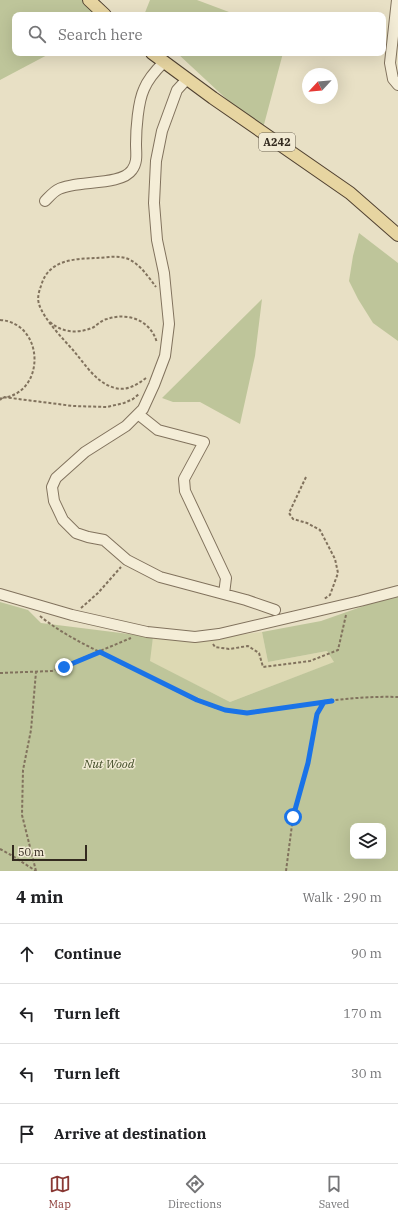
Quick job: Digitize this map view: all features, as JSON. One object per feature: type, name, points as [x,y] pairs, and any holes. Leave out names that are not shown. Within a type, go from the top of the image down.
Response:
[{"type":"main road","points":[[89,0],[102,12]]},
{"type":"main road","name":"A242","points":[[156,56],[219,103],[350,193],[398,235]]},
{"type":"street","points":[[397,0],[390,63],[393,79],[398,85]]},
{"type":"street","points":[[45,201],[58,189],[120,179],[132,172],[137,158],[136,144],[138,118],[143,90],[164,62]]},
{"type":"street","points":[[188,79],[177,90],[162,131],[156,161],[154,202],[157,240],[164,273],[170,324],[165,356],[143,409],[126,426],[85,452],[56,478],[52,487],[54,501],[63,520],[76,533],[104,540],[127,560],[160,577],[224,594],[275,610]]},
{"type":"street","points":[[138,414],[158,430],[204,442],[184,479],[185,491],[226,578],[224,594]]},
{"type":"street","points":[[0,594],[72,615],[147,632],[195,637],[207,636],[398,591]]},
{"type":"path","points":[[148,376],[134,387],[116,388],[105,384],[95,376],[50,322],[38,302],[42,280],[52,267],[74,259],[121,257],[133,261],[142,269],[157,289]]},
{"type":"path","points":[[50,322],[57,328],[74,332],[84,331],[105,319],[124,315],[144,322],[156,339],[158,348]]},
{"type":"path","points":[[0,320],[13,324],[22,330],[29,338],[34,348],[36,359],[32,375],[23,388],[14,394],[0,399]]},
{"type":"path","points":[[3,397],[73,406],[107,407],[124,403],[133,399],[142,392]]},
{"type":"path","points":[[306,477],[290,513],[293,519],[307,523],[320,530],[335,559],[338,573],[330,595],[323,599]]},
{"type":"path","points":[[72,615],[98,593],[127,560]]},
{"type":"path","points":[[207,636],[215,647],[229,649],[248,646],[259,653],[263,667],[310,661],[338,650],[348,604]]},
{"type":"path","points":[[37,615],[59,630],[100,652],[197,700],[225,710],[247,713],[332,701]]},
{"type":"path","points":[[0,673],[52,671],[147,632]]},
{"type":"path","points":[[36,672],[31,730],[23,770],[22,815],[36,871]]},
{"type":"path","points":[[286,871],[293,817],[308,763],[317,714],[324,702],[382,696],[398,697]]},
{"type":"path","points":[[0,849],[36,871]]},
{"type":"shaded area","points":[[262,632],[268,662],[327,651],[335,662],[230,702],[149,661],[153,637],[187,641]]},
{"type":"green space","points":[[0,0],[89,0],[102,12],[12,12],[12,56],[45,56],[0,80]]},
{"type":"green space","points":[[150,0],[197,0],[229,12],[145,12]]},
{"type":"green space","points":[[180,56],[282,56],[262,132]]},
{"type":"green space","points":[[359,233],[398,263],[398,341],[373,323],[349,281]]},
{"type":"green space","points":[[262,299],[255,356],[240,424],[200,402],[173,402],[162,398]]},
{"type":"green space","name":"Nut Wood","points":[[398,594],[398,871],[0,871],[0,602],[28,610],[41,623],[153,637],[150,661],[230,702],[334,662],[327,651],[268,662],[262,632],[321,621]]},
{"type":"route","points":[[64,667],[100,652],[197,700],[225,710],[247,713],[313,703],[332,701],[324,702],[317,714],[308,763],[293,817]]}]
